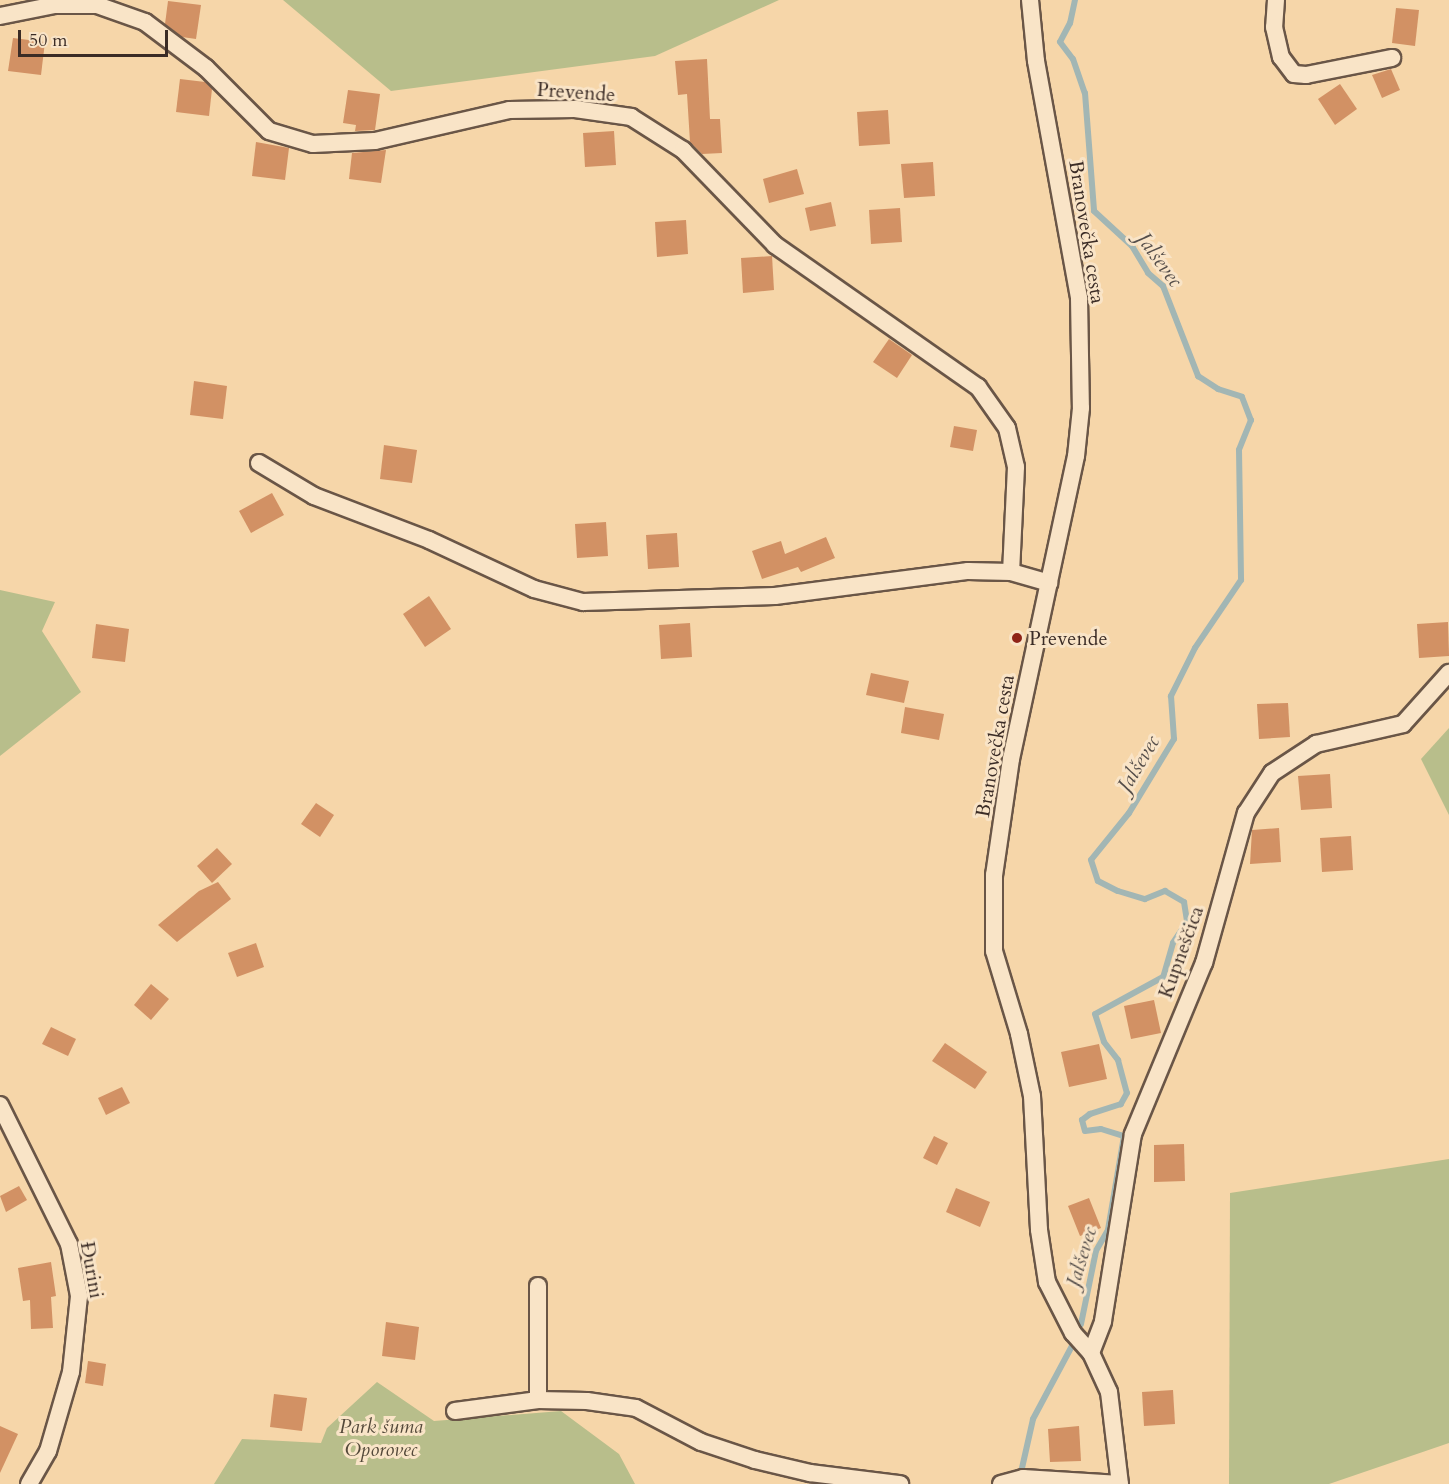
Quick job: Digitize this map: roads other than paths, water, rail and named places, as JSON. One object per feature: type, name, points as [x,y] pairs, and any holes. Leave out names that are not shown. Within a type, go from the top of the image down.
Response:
[{"type":"street","name":"Branovečka cesta","points":[[1030,0],[1036,61],[1079,298],[1081,408],[1076,456],[1011,759],[994,875],[994,951],[1019,1034],[1032,1096],[1039,1230],[1047,1282],[1109,1392],[1120,1484]]},
{"type":"street","points":[[1276,0],[1274,27],[1281,57],[1294,74],[1306,75],[1392,57]]},
{"type":"street","name":"Prevende","points":[[0,16],[55,4],[97,5],[145,22],[206,68],[269,131],[313,144],[375,141],[509,110],[575,109],[631,117],[682,150],[775,245],[978,387],[1007,428],[1016,467],[1011,572]]},
{"type":"street","points":[[259,463],[314,496],[429,540],[534,589],[583,602],[775,596],[968,571],[1011,572],[1049,583]]},
{"type":"street","name":"Kupneščica","points":[[1083,1343],[1103,1321],[1132,1134],[1204,963],[1246,813],[1272,773],[1316,744],[1403,724],[1449,673]]},
{"type":"street","name":"Đurini","points":[[0,1105],[69,1244],[80,1296],[71,1372],[48,1451],[29,1484]]},
{"type":"street","points":[[538,1286],[538,1400]]},
{"type":"street","points":[[455,1411],[538,1400],[587,1401],[636,1408],[701,1442],[755,1460],[810,1473],[900,1484]]},
{"type":"street","points":[[1001,1484],[1023,1478],[1120,1484]]},
{"type":"waterway","name":"Jalševec","points":[[1075,0],[1070,23],[1060,42],[1073,59],[1085,93],[1094,211],[1132,246],[1148,273],[1163,286],[1198,376],[1218,389],[1242,397],[1251,420],[1239,450],[1241,580],[1195,648],[1171,696],[1174,739],[1129,813],[1091,860],[1098,881],[1118,891],[1145,899],[1165,891],[1184,902],[1187,922],[1173,943],[1163,977],[1095,1014],[1104,1042],[1118,1060],[1127,1093],[1121,1104],[1090,1114],[1082,1120],[1085,1131],[1101,1129],[1124,1136],[1108,1230],[1096,1251],[1081,1324]]},
{"type":"waterway","name":"Jalševec","points":[[1022,1468],[1033,1419],[1072,1346]]},
{"type":"place","name":"Prevende","points":[[1017,638]]},
{"type":"park label","name":"Park šuma Oporovec","points":[[381,1438]]}]
